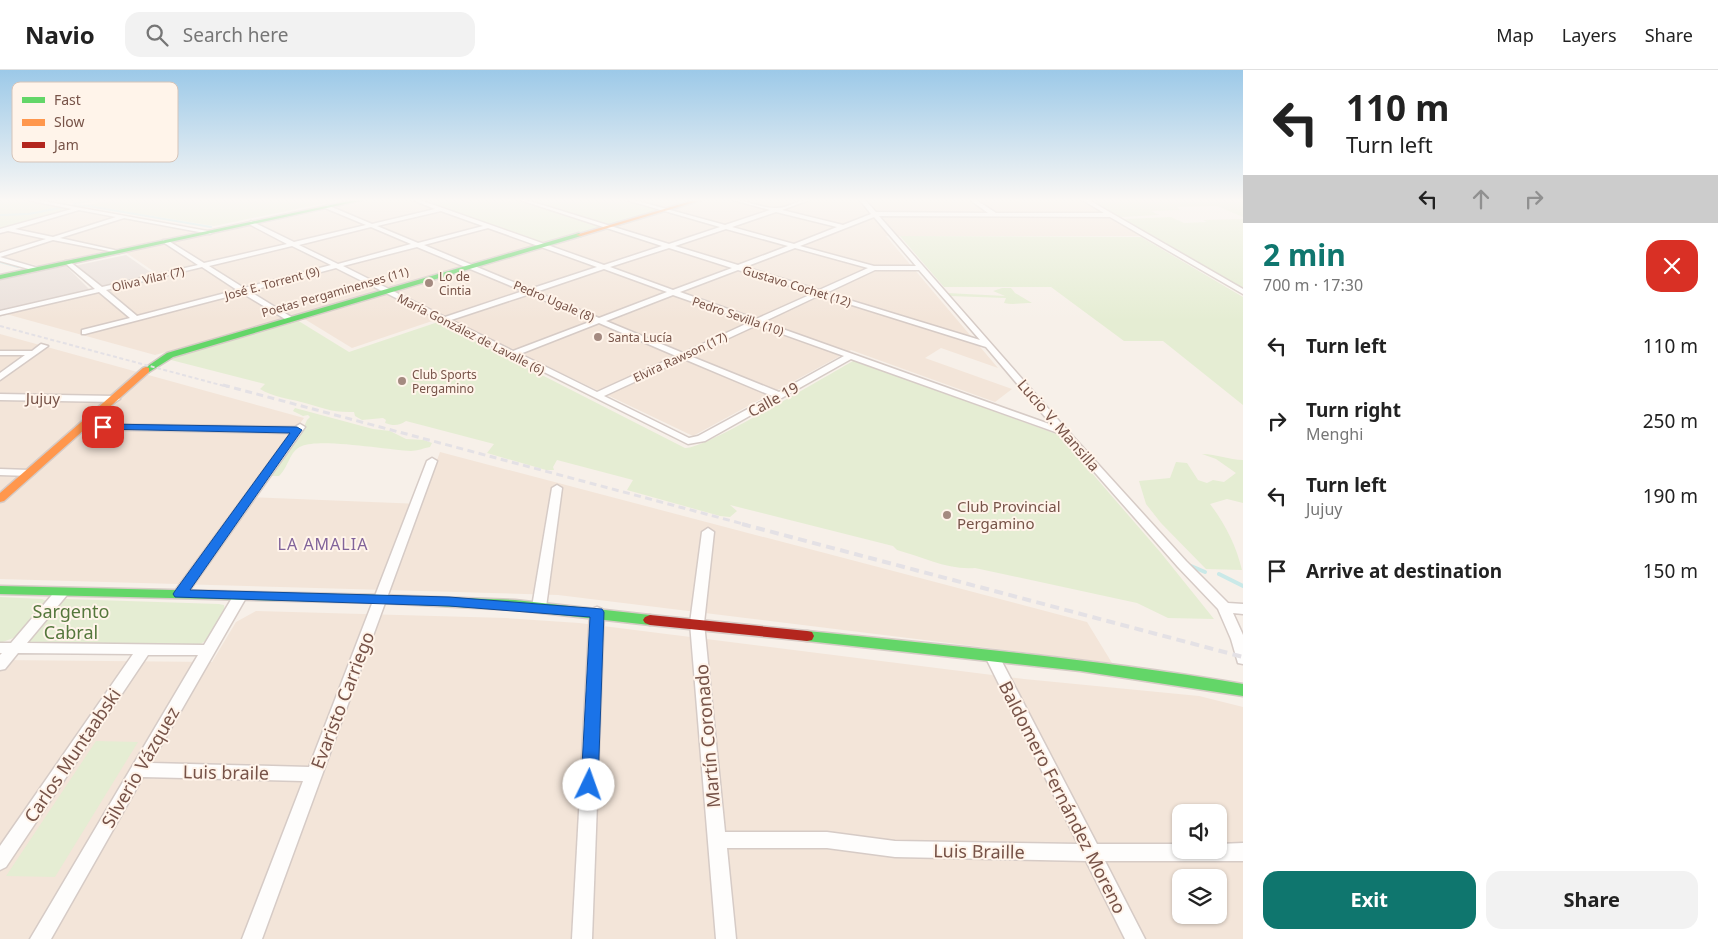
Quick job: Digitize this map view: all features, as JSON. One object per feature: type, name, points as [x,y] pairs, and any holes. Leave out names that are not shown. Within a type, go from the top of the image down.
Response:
[{"type":"main road","points":[[0,277],[177,240]]},
{"type":"main road","name":"Poetas Pergaminenses (11)","points":[[0,499],[151,366],[174,354],[561,240]]},
{"type":"main road","points":[[0,590],[380,599],[539,607],[1172,677],[1243,690]]},
{"type":"street","points":[[0,254],[50,240]]},
{"type":"street","points":[[62,240],[117,252]]},
{"type":"street","name":"María González de Lavalle (6)","points":[[284,240],[684,440],[693,442]]},
{"type":"street","name":"Oliva Vilar (7)","points":[[0,313],[313,240]]},
{"type":"street","name":"Pedro Ugale (8)","points":[[405,240],[780,396]]},
{"type":"street","name":"José E. Torrent (9)","points":[[85,332],[438,240]]},
{"type":"street","name":"Pedro Sevilla (10)","points":[[527,240],[1064,432]]},
{"type":"street","name":"Gustavo Cochet (12)","points":[[648,240],[989,346]]},
{"type":"street","points":[[444,320],[687,240]]},
{"type":"street","points":[[771,240],[874,268],[920,268]]},
{"type":"street","points":[[512,354],[811,240]]},
{"type":"street","name":"Lucio V. Mansilla","points":[[896,240],[1064,432],[1182,564],[1224,607],[1238,639],[1243,659]]},
{"type":"street","points":[[1154,240],[1243,292]]},
{"type":"street","points":[[166,242],[290,320]]},
{"type":"street","points":[[0,259],[36,269]]},
{"type":"street","points":[[67,262],[136,319]]},
{"type":"street","name":"Elvira Rawson (17)","points":[[596,396],[874,268]]},
{"type":"street","points":[[0,377],[44,346]]},
{"type":"street","points":[[0,353],[35,353]]},
{"type":"street","name":"Calle 19","points":[[693,442],[852,355]]},
{"type":"street","name":"Jujuy","points":[[0,397],[115,399]]},
{"type":"street","points":[[83,427],[300,427],[180,594]]},
{"type":"street","name":"Evaristo Carriego","points":[[252,939],[432,461]]},
{"type":"street","points":[[0,472],[30,473]]},
{"type":"street","points":[[539,607],[557,488]]},
{"type":"street","name":"Martín Coronado","points":[[708,532],[697,623],[726,939]]},
{"type":"street","points":[[0,665],[62,592]]},
{"type":"street","name":"Silverio Vázquez","points":[[40,939],[240,596]]},
{"type":"street","points":[[1224,607],[1243,609]]},
{"type":"street","points":[[582,939],[597,612]]},
{"type":"street","points":[[0,648],[208,650]]},
{"type":"street","name":"Carlos Muntaabski","points":[[0,861],[144,649]]},
{"type":"street","name":"Baldomero Fernández Moreno","points":[[992,656],[1135,939]]},
{"type":"street","name":"Luis braile","points":[[139,770],[314,774]]},
{"type":"street","name":"Luis Braille","points":[[716,840],[827,840],[895,849],[1091,853],[1243,852]]},
{"type":"shaded area","points":[[0,240],[518,240],[541,248],[570,240],[889,240],[998,368],[941,348],[925,358],[1012,389],[995,402],[851,350],[693,436],[444,317],[352,348],[298,315],[155,355],[6,314],[162,277],[119,248],[40,266],[0,257]]},
{"type":"shaded area","points":[[126,255],[156,276],[101,289],[74,266]]},
{"type":"shaded area","points":[[66,266],[91,291],[0,312],[0,280]]},
{"type":"shaded area","points":[[0,334],[304,418],[247,497],[421,504],[440,452],[1087,622],[1112,663],[558,595],[0,579]]},
{"type":"shaded area","points":[[256,611],[506,618],[579,623],[1024,679],[1199,696],[1243,707],[1243,939],[0,939],[0,660],[212,662],[236,622]]},
{"type":"green space","points":[[533,240],[555,240],[543,243]]},
{"type":"green space","points":[[903,240],[1145,240],[1243,297],[1243,405],[1163,341],[1124,341],[1051,287],[944,287]]},
{"type":"green space","points":[[1159,240],[1243,240],[1243,288]]},
{"type":"green space","points":[[1011,288],[1015,293],[1032,303],[1007,304],[1004,303],[1006,298],[949,296],[947,293],[1005,296],[993,291]]},
{"type":"green space","name":"Club Provincial Pergamino","points":[[297,320],[349,352],[438,322],[685,448],[697,445],[740,425],[855,360],[1059,435],[1161,553],[1214,619],[1168,618],[1137,603],[975,568],[945,565],[897,550],[893,546],[730,505],[737,511],[730,517],[720,516],[627,490],[633,480],[557,460],[553,467],[554,470],[546,470],[487,453],[494,444],[406,421],[393,425],[385,423],[386,420],[383,418],[362,420],[355,416],[354,412],[333,411],[270,394],[260,389],[265,384],[171,360],[172,358]]},
{"type":"green space","points":[[295,408],[373,429],[390,431],[406,439],[424,440],[432,443],[430,447],[416,451],[324,443],[311,444],[302,446],[294,452],[279,476],[270,476],[310,417],[293,411]]},
{"type":"green space","points":[[1202,454],[1243,460],[1243,503],[1227,499],[1210,504],[1229,535],[1237,552],[1242,570],[1206,569],[1161,523],[1146,504],[1139,481],[1170,478],[1176,462],[1187,463],[1198,480],[1207,483],[1213,480],[1224,482],[1236,473],[1216,459]]},
{"type":"green space","name":"Sargento Cabral","points":[[0,597],[42,599],[46,601],[16,637],[0,643]]},
{"type":"green space","name":"Sargento Cabral","points":[[60,600],[219,604],[224,605],[225,611],[207,640],[197,646],[28,642]]},
{"type":"green space","points":[[96,741],[138,742],[55,877],[6,876]]},
{"type":"waterway","points":[[0,262],[18,267]]},
{"type":"waterway","points":[[1191,566],[1205,572]]},
{"type":"waterway","points":[[1219,574],[1243,586]]},
{"type":"railway","points":[[0,326],[228,387]]},
{"type":"railway","points":[[223,385],[747,525]]},
{"type":"railway","points":[[742,524],[1243,657]]},
{"type":"traffic: fast","points":[[0,277],[175,240]]},
{"type":"traffic: fast","points":[[146,370],[170,355],[563,240]]},
{"type":"traffic: fast","points":[[0,590],[380,599],[515,605],[650,620]]},
{"type":"traffic: fast","points":[[807,636],[1080,665],[1243,690]]},
{"type":"traffic: slow","points":[[0,499],[146,370]]},
{"type":"traffic: jam","points":[[650,620],[807,636]]},
{"type":"place","name":"Lo de Cintia","points":[[429,283]]},
{"type":"place","name":"Santa Lucía","points":[[598,337]]},
{"type":"place","name":"Club Sports Pergamino","points":[[402,381]]},
{"type":"place","name":"Club Provincial Pergamino","points":[[947,515]]},
{"type":"district","name":"LA AMALIA","points":[[323,544]]},
{"type":"route","points":[[103,427],[297,430],[180,594],[449,601],[597,612],[589,785]]}]
